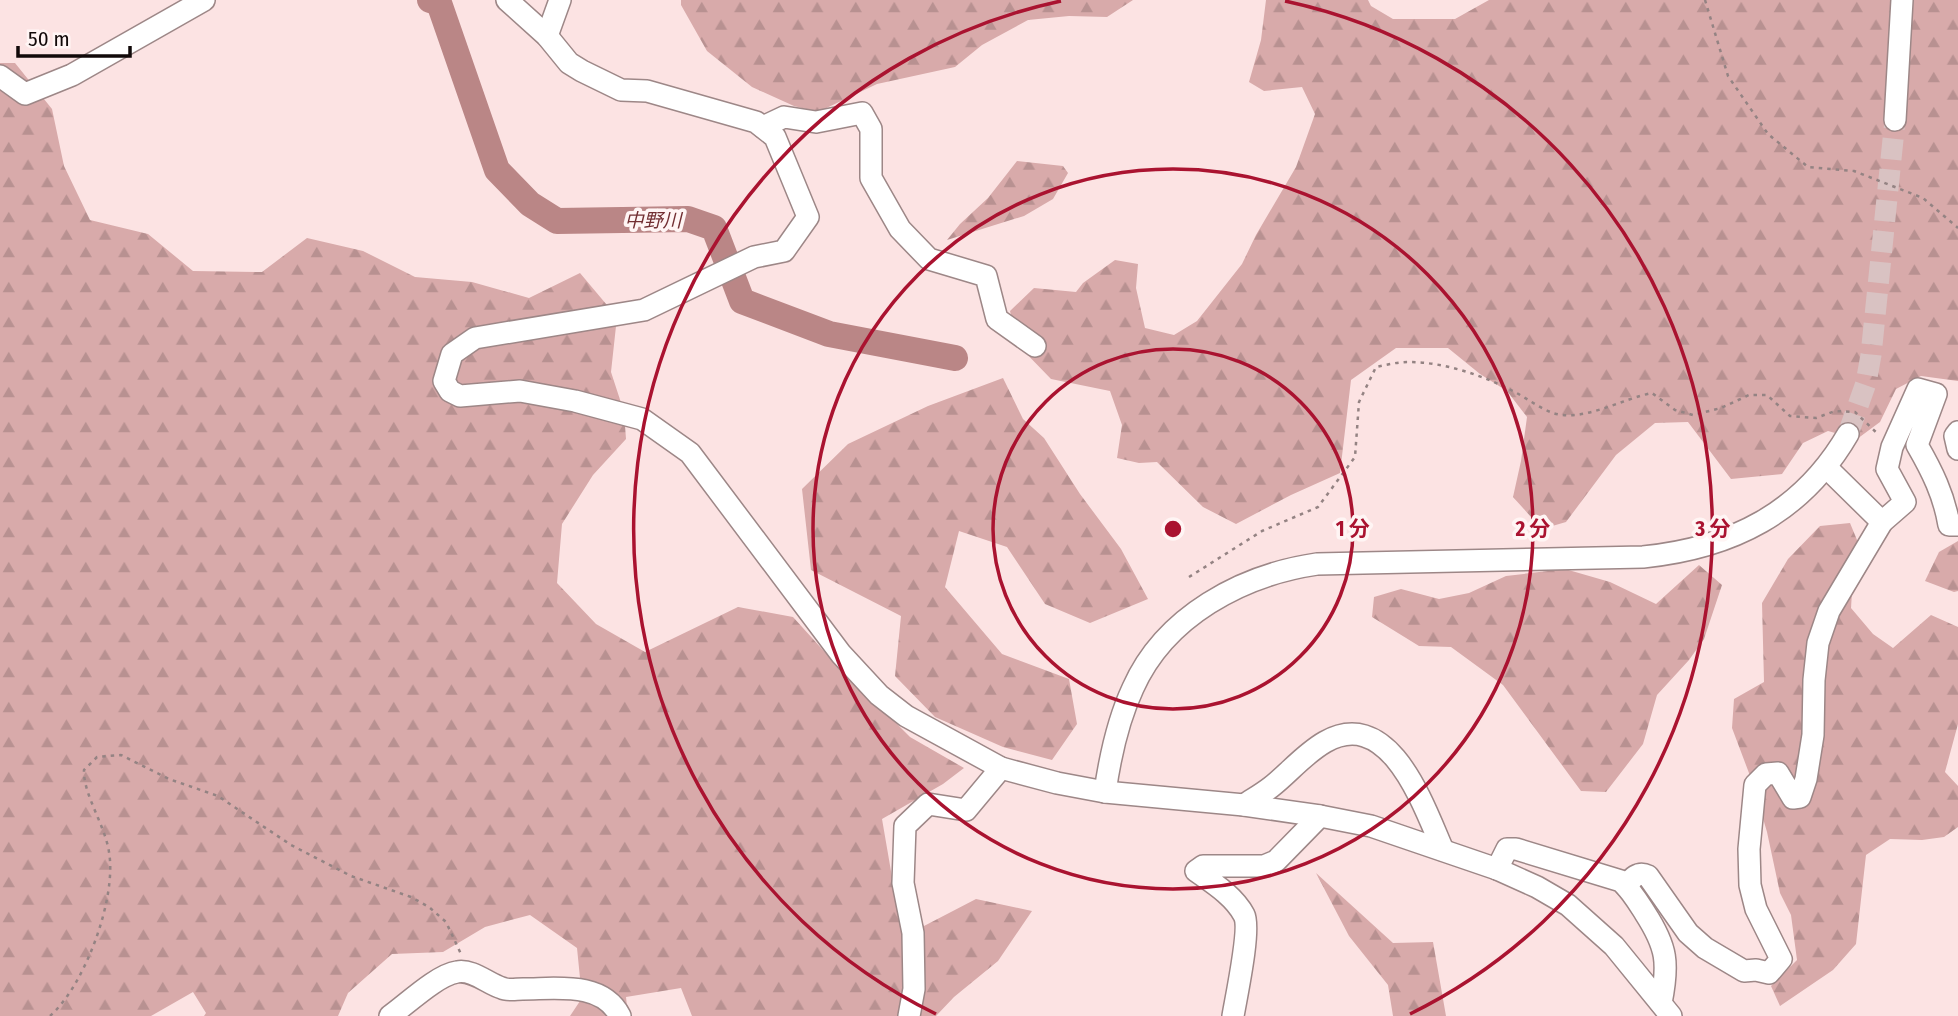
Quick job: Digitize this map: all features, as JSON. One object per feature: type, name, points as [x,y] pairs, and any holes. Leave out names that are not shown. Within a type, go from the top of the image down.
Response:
[{"type":"street","points":[[0,76],[25,94],[72,75],[204,0]]},
{"type":"street","points":[[508,0],[547,36],[569,63],[621,90],[647,92],[756,122],[763,127],[775,137],[808,217],[784,251],[754,257],[644,310],[475,338],[452,354],[444,381],[450,391],[460,396],[520,391],[575,401],[642,419],[665,433],[690,453],[841,654],[879,695],[906,716],[1001,768],[1105,792],[1244,805],[1371,826],[1497,869],[1568,905],[1614,946],[1666,1009]]},
{"type":"street","points":[[547,36],[560,0]]},
{"type":"street","points":[[1895,120],[1902,0]]},
{"type":"street","points":[[763,127],[784,117],[816,122],[862,113],[871,129],[871,178],[900,229],[929,259],[986,276],[997,319],[1035,346]]},
{"type":"street","points":[[1626,886],[1636,876],[1648,876],[1688,933],[1705,948],[1744,971],[1769,973],[1781,959],[1756,909],[1750,885],[1749,849],[1755,785],[1766,774],[1778,773],[1793,798],[1800,797],[1806,779],[1813,735],[1818,643],[1829,611],[1882,522],[1905,502],[1887,469],[1892,447],[1918,389],[1936,394],[1917,445],[1945,500],[1949,525],[1958,525]]},
{"type":"street","points":[[1958,432],[1955,436],[1958,449]]},
{"type":"street","points":[[1105,792],[1107,774],[1124,713],[1133,687],[1143,670],[1158,649],[1190,618],[1226,591],[1255,578],[1289,568],[1350,562],[1643,557],[1675,554],[1731,538],[1795,500],[1827,468],[1848,434]]},
{"type":"street","points":[[1827,468],[1882,522]]},
{"type":"street","points":[[1244,805],[1271,787],[1327,741],[1339,736],[1359,735],[1373,741],[1397,758],[1408,774],[1443,850]]},
{"type":"street","points":[[909,1016],[914,975],[913,933],[903,883],[905,826],[928,804],[966,810],[1001,768]]},
{"type":"street","points":[[1233,1016],[1246,934],[1245,916],[1232,898],[1196,871],[1203,866],[1264,866],[1276,860],[1320,816]]},
{"type":"street","points":[[1497,869],[1507,849],[1516,849],[1609,876],[1626,886],[1662,942],[1668,972],[1666,1009]]},
{"type":"street","points":[[390,1016],[439,980],[457,972],[470,973],[504,989],[573,988],[592,992],[615,1006],[620,1016]]},
{"type":"path","points":[[1704,0],[1728,76],[1768,134],[1808,167],[1854,171],[1923,198],[1958,228]]},
{"type":"path","points":[[1189,577],[1262,531],[1318,507],[1355,457],[1359,402],[1376,367],[1407,362],[1457,368],[1508,389],[1555,414],[1576,414],[1616,406],[1634,396],[1652,393],[1675,410],[1693,415],[1721,408],[1749,394],[1768,395],[1790,416],[1816,418],[1835,411],[1855,412],[1892,447]]},
{"type":"path","points":[[50,1016],[81,975],[100,926],[108,892],[109,852],[100,818],[83,783],[84,770],[97,757],[121,755],[169,779],[218,796],[291,845],[351,876],[411,897],[429,907],[446,922],[470,973]]},
{"type":"green space","points":[[681,0],[1133,0],[1107,17],[1069,16],[1028,20],[982,45],[955,67],[877,84],[818,112],[794,106],[752,87],[707,51],[681,5]]},
{"type":"green space","points":[[1266,0],[1368,0],[1371,6],[1393,19],[1455,19],[1489,0],[1958,0],[1958,381],[1921,376],[1896,389],[1880,422],[1857,439],[1828,431],[1803,443],[1782,474],[1731,479],[1688,422],[1655,423],[1616,455],[1566,522],[1542,529],[1513,497],[1527,417],[1507,391],[1480,374],[1448,348],[1396,348],[1351,380],[1340,473],[1236,524],[1203,507],[1157,462],[1139,463],[1117,458],[1122,425],[1110,391],[1051,379],[1018,345],[1010,311],[1034,288],[1076,292],[1083,283],[1115,260],[1138,264],[1136,288],[1145,328],[1174,335],[1197,321],[1242,264],[1296,167],[1315,114],[1302,87],[1264,91],[1249,82],[1261,40]]},
{"type":"green space","points":[[0,63],[15,63],[52,109],[64,166],[90,220],[148,234],[193,271],[262,272],[307,238],[363,251],[415,277],[472,282],[529,298],[580,273],[617,317],[611,372],[624,412],[626,439],[593,475],[562,524],[557,583],[596,624],[645,652],[738,607],[793,617],[832,660],[855,673],[884,711],[910,737],[964,768],[943,784],[882,819],[892,877],[924,926],[976,899],[1032,911],[998,961],[954,997],[936,1016],[692,1016],[681,988],[626,997],[628,1016],[570,1016],[582,998],[577,948],[530,915],[485,927],[443,952],[392,954],[348,993],[338,1016],[204,1016],[206,1013],[193,992],[151,1016],[0,1016]]},
{"type":"green space","points":[[1017,161],[1063,166],[1068,173],[1053,199],[1024,216],[947,240],[988,198]]},
{"type":"green space","points":[[1003,378],[1023,419],[1044,438],[1080,494],[1121,549],[1148,599],[1090,623],[1045,604],[1007,547],[959,531],[945,587],[1002,654],[1069,679],[1077,724],[1052,760],[1003,747],[935,717],[895,676],[901,616],[811,570],[802,489],[848,444],[928,406]]},
{"type":"green space","points":[[1850,523],[1862,552],[1853,576],[1851,608],[1873,634],[1893,648],[1931,615],[1958,627],[1958,724],[1945,772],[1958,786],[1958,827],[1944,837],[1922,840],[1890,839],[1866,855],[1856,944],[1833,970],[1780,1006],[1771,986],[1797,960],[1791,915],[1780,893],[1767,832],[1732,728],[1734,699],[1764,682],[1762,603],[1788,559],[1820,526]]},
{"type":"green space","points":[[1958,541],[1958,591],[1954,592],[1925,581],[1939,552]]},
{"type":"green space","points":[[1699,565],[1722,585],[1704,639],[1657,695],[1643,744],[1606,792],[1581,791],[1503,685],[1451,647],[1419,646],[1372,617],[1374,597],[1401,589],[1439,599],[1469,593],[1506,576],[1565,569],[1610,582],[1656,604]]},
{"type":"green space","points":[[1316,873],[1393,943],[1433,942],[1446,1016],[1393,1016],[1388,985],[1349,936]]},
{"type":"waterway","name":"中野川","points":[[430,0],[439,3],[497,170],[530,204],[557,221],[688,219],[714,228],[742,301],[829,334],[955,358]]},
{"type":"tunnel","points":[[1848,434],[1866,383],[1871,355],[1895,120]]}]
